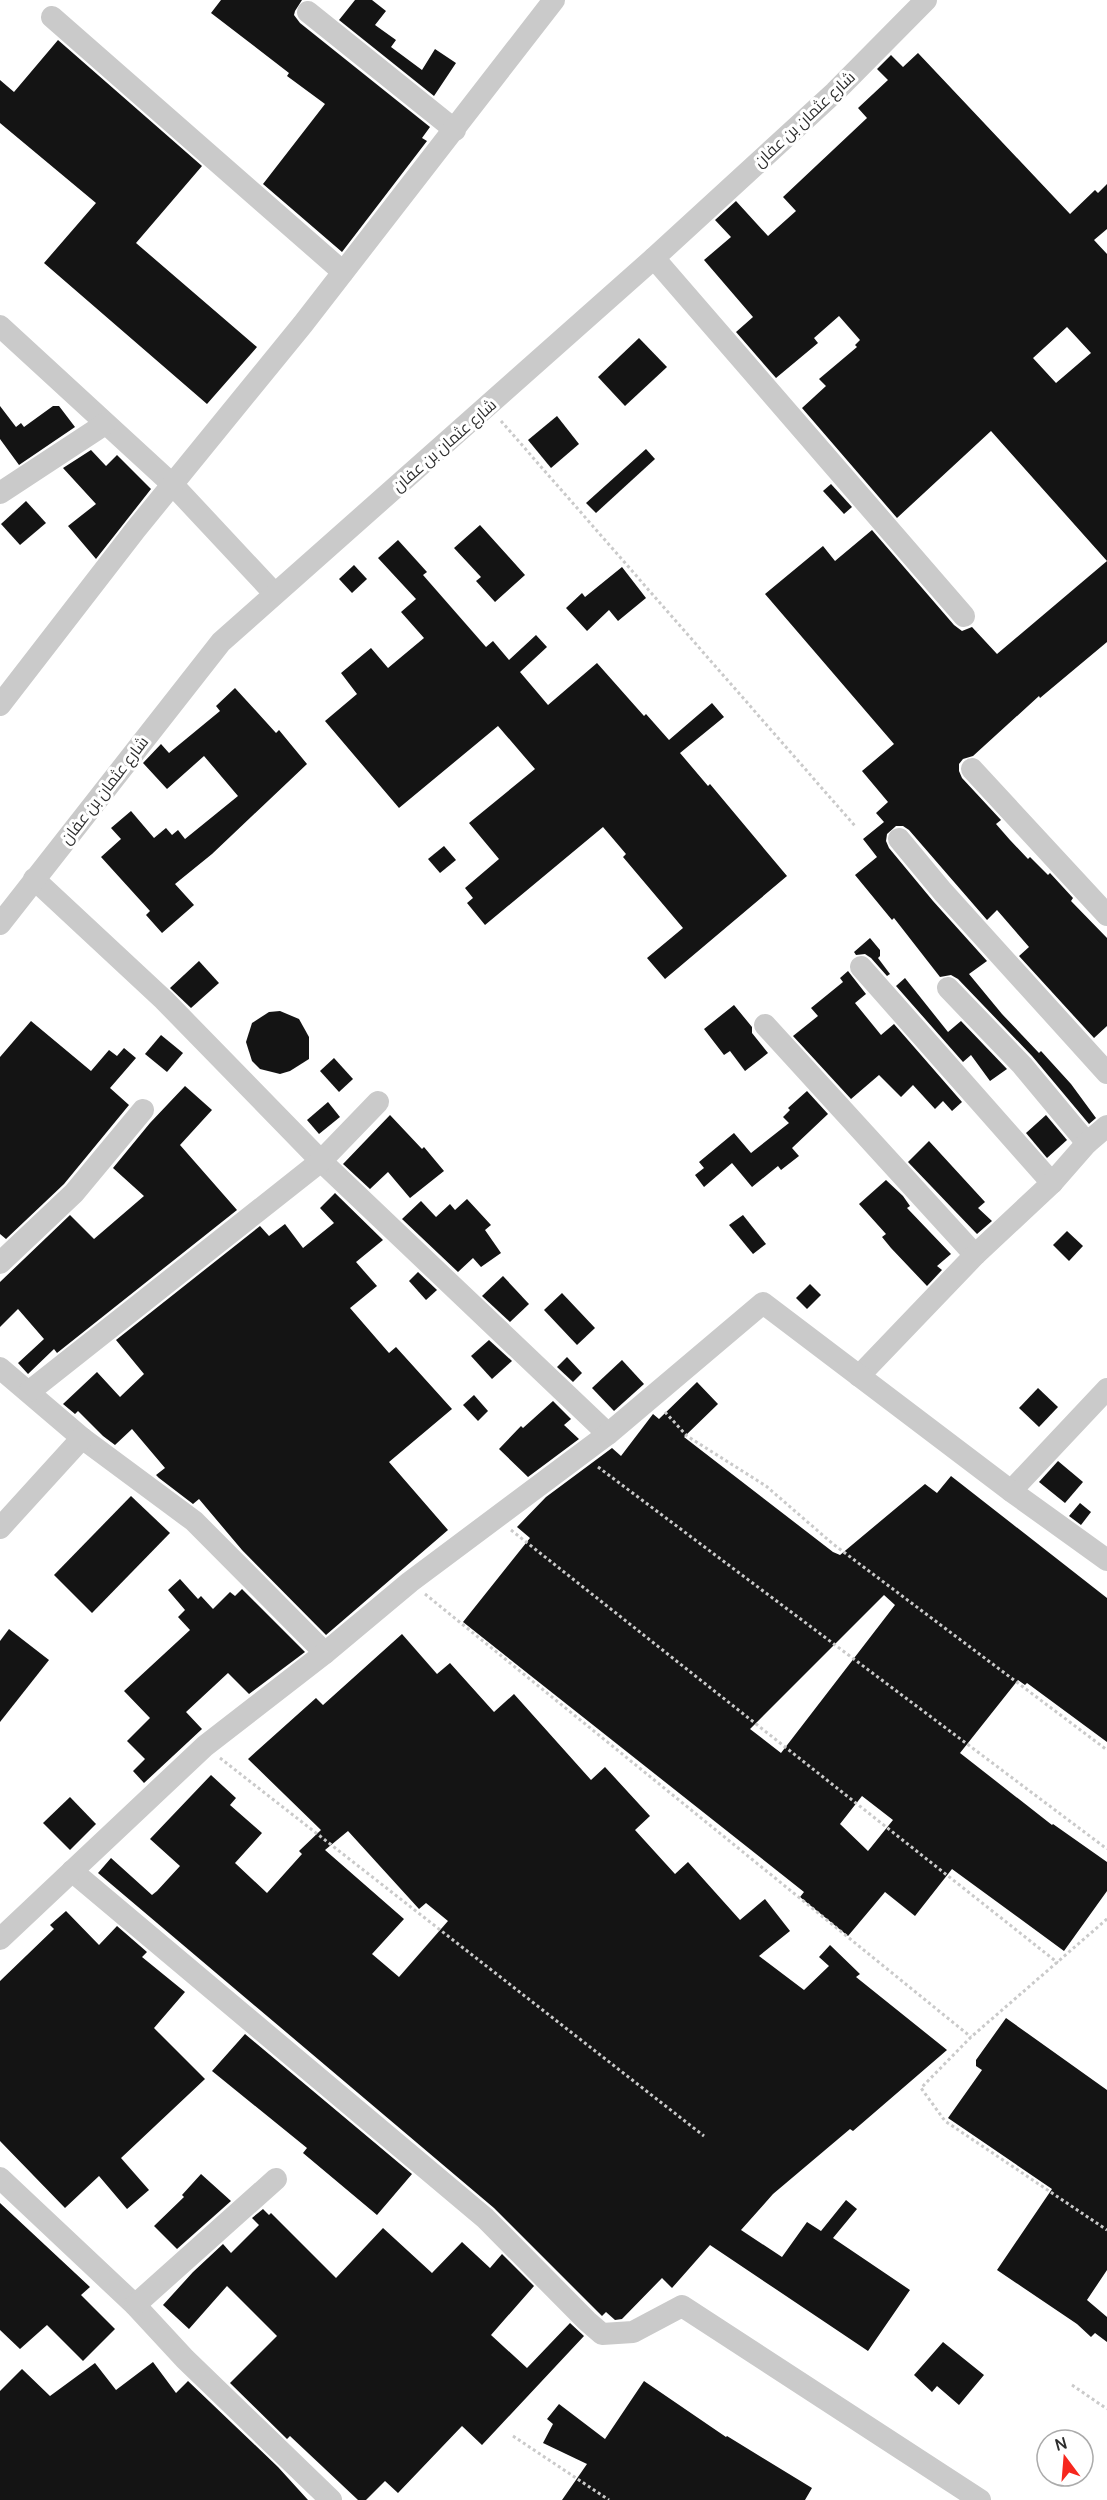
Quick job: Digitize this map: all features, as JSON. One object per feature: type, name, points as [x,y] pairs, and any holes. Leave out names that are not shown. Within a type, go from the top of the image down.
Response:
[{"type":"street","points":[[0,705],[136,529],[343,272],[554,0]]},
{"type":"street","name":"شارع عثمان بن عفان","points":[[0,924],[221,642],[654,258],[835,92],[926,0]]},
{"type":"street","points":[[308,12],[454,130]]},
{"type":"street","points":[[52,17],[343,272]]},
{"type":"street","points":[[654,258],[964,616]]},
{"type":"street","points":[[0,326],[173,485],[274,593]]},
{"type":"street","points":[[0,493],[105,424]]},
{"type":"street","points":[[972,769],[1107,915]]},
{"type":"street","points":[[899,839],[943,892],[1107,1073]]},
{"type":"street","points":[[34,879],[164,1000],[321,1161],[608,1434]]},
{"type":"street","points":[[861,967],[1052,1183]]},
{"type":"street","points":[[858,1376],[975,1255],[1100,1135],[1022,1065],[948,988]]},
{"type":"street","points":[[765,1025],[975,1255]]},
{"type":"street","points":[[30,1391],[321,1161],[378,1102]]},
{"type":"street","points":[[0,1263],[74,1193],[143,1110]]},
{"type":"street","points":[[0,1939],[205,1746],[325,1653],[410,1582],[579,1453],[608,1434],[763,1303],[1011,1491],[1107,1560]]},
{"type":"street","points":[[0,1368],[30,1391],[82,1438],[194,1521],[325,1653]]},
{"type":"street","points":[[1011,1491],[1107,1389]]},
{"type":"street","points":[[0,1528],[82,1438]]},
{"type":"street","points":[[72,1871],[485,2218],[602,2334],[633,2332],[682,2306],[980,2500]]},
{"type":"street","points":[[0,2178],[135,2305],[185,2359],[331,2500]]},
{"type":"street","points":[[135,2305],[276,2179]]},
{"type":"path","points":[[488,406],[855,826]]},
{"type":"path","points":[[651,1397],[687,1436],[766,1486],[833,1544],[1107,1750]]},
{"type":"path","points":[[579,1453],[1107,1849]]},
{"type":"path","points":[[495,1518],[1059,1963]]},
{"type":"path","points":[[410,1582],[971,2037]]},
{"type":"path","points":[[205,1746],[704,2136]]},
{"type":"path","points":[[1107,1919],[971,2037],[921,2088],[945,2121],[1107,2230]]},
{"type":"path","points":[[1072,2385],[1107,2409]]},
{"type":"path","points":[[513,2436],[609,2500]]},
{"type":"building","points":[[221,0],[302,0],[294,15],[300,23],[430,127],[422,138],[427,141],[342,252],[263,184],[325,104],[287,76],[289,73],[211,13]]},
{"type":"building","points":[[355,0],[372,0],[386,11],[375,25],[396,40],[391,47],[422,70],[435,49],[456,63],[434,96],[339,20]]},
{"type":"building","points":[[58,40],[202,166],[136,243],[257,347],[207,404],[44,263],[96,203],[0,123],[0,80],[14,92]]},
{"type":"building","points":[[918,53],[1070,214],[1095,190],[1098,193],[1107,184],[1107,229],[1094,240],[1107,254],[1107,561],[991,431],[897,518],[802,408],[826,386],[819,379],[857,347],[855,345],[860,340],[839,316],[814,338],[818,343],[776,378],[736,332],[753,317],[704,260],[731,237],[715,220],[736,201],[768,236],[796,211],[783,197],[867,118],[858,108],[888,80],[877,69],[891,55],[903,67]],"holes":[[[1067,327],[1091,353],[1056,383],[1033,358]]]},
{"type":"building","points":[[639,338],[667,367],[625,406],[598,377]]},
{"type":"building","points":[[0,406],[16,427],[21,423],[24,427],[53,406],[59,406],[75,427],[19,465],[0,439]]},
{"type":"building","points":[[557,416],[579,444],[551,468],[528,440]]},
{"type":"building","points":[[646,449],[655,459],[596,513],[586,503]]},
{"type":"building","points":[[91,450],[106,466],[117,455],[151,489],[96,559],[68,526],[96,504],[63,468]]},
{"type":"building","points":[[831,484],[852,507],[844,514],[823,491]]},
{"type":"building","points":[[26,501],[46,523],[20,545],[1,524]]},
{"type":"building","points":[[480,525],[525,575],[495,602],[476,581],[481,577],[454,548]]},
{"type":"building","points":[[872,530],[954,625],[962,631],[972,627],[997,654],[1107,561],[1107,642],[1040,698],[1039,696],[973,756],[963,759],[959,764],[959,771],[962,778],[1001,820],[996,824],[1010,840],[1028,859],[1030,857],[1048,875],[1050,873],[1073,898],[1071,901],[1107,938],[1107,1026],[1094,1038],[1019,956],[1029,947],[997,910],[987,920],[909,830],[903,826],[896,826],[887,834],[886,841],[889,848],[933,901],[987,961],[969,974],[1002,1014],[1039,1053],[1041,1051],[1071,1084],[1096,1118],[1089,1124],[1032,1056],[958,979],[951,975],[940,977],[894,918],[892,920],[855,875],[877,857],[863,839],[884,822],[876,813],[888,802],[862,771],[894,744],[765,594],[823,546],[835,561]]},
{"type":"building","points":[[398,540],[427,572],[423,575],[486,647],[493,641],[509,660],[536,635],[547,647],[520,672],[548,705],[597,663],[644,716],[646,714],[669,740],[712,703],[724,717],[680,753],[708,786],[710,784],[787,876],[665,979],[647,958],[683,928],[623,857],[626,854],[603,827],[485,925],[467,903],[473,898],[465,888],[499,859],[469,823],[535,769],[498,726],[399,808],[325,721],[357,694],[341,673],[371,648],[388,668],[424,638],[401,612],[416,599],[378,558]]},
{"type":"building","points":[[354,565],[367,579],[352,593],[339,579]]},
{"type":"building","points":[[622,567],[646,598],[618,621],[609,610],[587,631],[566,608],[582,593],[585,597]]},
{"type":"building","points":[[235,688],[276,733],[279,730],[307,764],[212,854],[175,884],[194,905],[162,933],[146,915],[150,911],[101,857],[121,839],[111,828],[131,811],[154,838],[166,828],[172,835],[178,830],[185,839],[238,796],[204,756],[167,789],[143,763],[161,744],[169,753],[220,711],[216,706]]},
{"type":"building","points":[[444,846],[456,860],[440,873],[428,859]]},
{"type":"building","points":[[870,938],[880,950],[878,958],[890,974],[887,976],[871,958],[865,954],[856,955],[854,952]]},
{"type":"building","points":[[199,961],[219,983],[191,1008],[170,988]]},
{"type":"building","points":[[848,971],[866,994],[855,1003],[881,1035],[894,1024],[962,1102],[952,1111],[943,1101],[935,1109],[913,1085],[901,1097],[879,1075],[851,1099],[793,1036],[818,1016],[811,1008],[843,982],[840,978]]},
{"type":"building","points":[[905,978],[948,1032],[961,1021],[1007,1069],[990,1081],[971,1055],[963,1062],[896,986]]},
{"type":"building","points":[[734,1005],[752,1027],[752,1033],[768,1053],[745,1071],[730,1051],[724,1055],[704,1029]]},
{"type":"building","points":[[280,1011],[299,1019],[309,1037],[309,1059],[290,1071],[280,1074],[260,1069],[252,1061],[246,1042],[252,1023],[269,1012]]},
{"type":"building","points":[[31,1021],[91,1071],[109,1050],[117,1056],[124,1048],[136,1058],[110,1088],[129,1105],[64,1184],[6,1239],[0,1234],[0,1057]]},
{"type":"building","points":[[161,1035],[183,1053],[167,1072],[145,1054]]},
{"type":"building","points":[[334,1058],[353,1079],[339,1092],[320,1071]]},
{"type":"building","points":[[185,1086],[212,1110],[180,1145],[237,1210],[57,1353],[54,1349],[28,1374],[18,1363],[44,1339],[18,1309],[0,1327],[0,1282],[70,1215],[94,1239],[144,1196],[113,1168],[150,1123]]},
{"type":"building","points":[[807,1091],[828,1114],[792,1148],[799,1156],[781,1170],[778,1166],[752,1187],[732,1163],[704,1187],[695,1175],[704,1168],[699,1162],[734,1133],[751,1153],[789,1123],[783,1117],[790,1110],[788,1108]]},
{"type":"building","points":[[328,1102],[340,1117],[319,1134],[307,1120]]},
{"type":"building","points":[[390,1115],[422,1149],[424,1147],[444,1171],[410,1198],[388,1172],[370,1189],[343,1164]]},
{"type":"building","points":[[1046,1115],[1067,1140],[1047,1158],[1026,1133]]},
{"type":"building","points":[[929,1141],[985,1202],[978,1208],[992,1221],[977,1234],[908,1162]]},
{"type":"building","points":[[886,1180],[903,1196],[910,1206],[907,1208],[951,1254],[937,1266],[942,1270],[927,1286],[891,1248],[882,1237],[886,1234],[859,1204]]},
{"type":"building","points":[[335,1193],[383,1240],[356,1262],[377,1286],[350,1308],[389,1353],[396,1347],[452,1409],[389,1462],[448,1530],[326,1635],[242,1550],[199,1499],[193,1504],[156,1475],[165,1468],[132,1429],[115,1445],[78,1411],[75,1414],[63,1404],[97,1372],[120,1397],[144,1374],[116,1340],[260,1226],[269,1236],[285,1224],[303,1248],[334,1223],[320,1208]]},
{"type":"building","points":[[467,1199],[491,1225],[485,1230],[501,1253],[481,1267],[473,1258],[458,1272],[402,1219],[421,1201],[436,1217],[450,1204],[455,1210]]},
{"type":"building","points":[[743,1215],[766,1244],[753,1254],[729,1225]]},
{"type":"building","points":[[1067,1231],[1083,1246],[1069,1261],[1053,1245]]},
{"type":"building","points":[[418,1272],[437,1290],[426,1300],[409,1281]]},
{"type":"building","points":[[503,1276],[529,1304],[510,1322],[482,1296]]},
{"type":"building","points":[[810,1284],[821,1295],[807,1309],[796,1298]]},
{"type":"building","points":[[562,1293],[595,1328],[577,1345],[544,1310]]},
{"type":"building","points":[[489,1340],[512,1361],[492,1379],[471,1356]]},
{"type":"building","points":[[567,1357],[582,1373],[573,1382],[557,1367]]},
{"type":"building","points":[[622,1360],[644,1384],[614,1411],[592,1388]]},
{"type":"building","points":[[697,1382],[718,1404],[684,1437],[833,1552],[840,1555],[925,1484],[937,1493],[951,1476],[1107,1598],[1107,1742],[1027,1683],[1025,1685],[1018,1680],[960,1753],[1052,1825],[1107,1862],[1107,1891],[1064,1951],[952,1869],[915,1916],[885,1892],[848,1936],[800,1897],[804,1892],[463,1622],[530,1538],[517,1527],[546,1497],[612,1448],[621,1456],[653,1414],[659,1419]],"holes":[[[884,1595],[895,1605],[781,1753],[750,1729]],[[862,1796],[893,1820],[868,1851],[840,1824]]]},
{"type":"building","points":[[1038,1388],[1058,1407],[1039,1427],[1019,1408]]},
{"type":"building","points":[[474,1395],[488,1411],[478,1421],[463,1405]]},
{"type":"building","points":[[553,1401],[571,1419],[564,1425],[579,1439],[528,1477],[499,1449],[521,1426],[523,1428]]},
{"type":"building","points":[[1058,1461],[1083,1482],[1065,1503],[1039,1482]]},
{"type":"building","points":[[131,1496],[170,1533],[92,1613],[54,1575]]},
{"type":"building","points":[[1080,1503],[1091,1512],[1081,1525],[1069,1516]]},
{"type":"building","points":[[180,1579],[198,1599],[201,1596],[213,1609],[230,1592],[235,1596],[242,1589],[305,1652],[249,1694],[228,1673],[186,1712],[202,1729],[144,1783],[133,1771],[145,1759],[127,1741],[150,1718],[124,1691],[190,1630],[178,1617],[185,1610],[168,1590]]},
{"type":"building","points":[[9,1629],[49,1660],[0,1722],[0,1641]]},
{"type":"building","points":[[402,1634],[437,1674],[450,1663],[494,1712],[514,1694],[591,1780],[605,1767],[650,1816],[635,1830],[675,1874],[688,1862],[740,1920],[765,1899],[790,1931],[759,1956],[804,1990],[829,1966],[819,1957],[830,1945],[860,1974],[856,1977],[947,2050],[853,2131],[850,2129],[773,2194],[741,2230],[782,2257],[807,2222],[821,2231],[846,2200],[857,2209],[833,2238],[910,2290],[868,2351],[710,2245],[672,2288],[662,2278],[622,2319],[615,2320],[606,2312],[602,2316],[494,2208],[98,1873],[111,1858],[152,1895],[157,1891],[180,1866],[150,1839],[211,1775],[236,1798],[230,1805],[262,1833],[235,1863],[267,1893],[302,1854],[299,1851],[321,1830],[248,1759],[316,1698],[323,1705]],"holes":[[[348,1831],[419,1909],[426,1903],[448,1921],[399,1977],[372,1954],[404,1919],[325,1850]]]},
{"type":"building","points":[[70,1797],[96,1824],[70,1850],[43,1823]]},
{"type":"building","points":[[66,1911],[99,1945],[117,1926],[147,1952],[142,1957],[185,1992],[154,2028],[205,2079],[121,2158],[149,2190],[127,2209],[99,2176],[65,2208],[0,2141],[0,1981],[54,1929],[50,1925]]},
{"type":"building","points":[[1006,2018],[1107,2090],[1107,2270],[1087,2300],[1107,2317],[1107,2342],[1095,2333],[1091,2337],[1077,2324],[997,2270],[1052,2189],[948,2118],[982,2070],[976,2066],[976,2060]]},
{"type":"building","points":[[245,2034],[412,2174],[377,2215],[303,2153],[307,2148],[212,2071]]},
{"type":"building","points":[[201,2174],[231,2201],[177,2249],[154,2226],[184,2197],[182,2195]]},
{"type":"building","points":[[0,2203],[90,2287],[81,2295],[115,2329],[83,2361],[47,2325],[20,2349],[0,2330]]},
{"type":"building","points":[[263,2209],[269,2215],[271,2213],[336,2278],[383,2228],[432,2273],[462,2242],[490,2268],[502,2254],[534,2286],[491,2335],[527,2368],[570,2323],[584,2336],[482,2445],[462,2426],[398,2493],[385,2481],[366,2500],[358,2500],[290,2436],[287,2439],[230,2383],[277,2336],[227,2286],[189,2329],[163,2305],[223,2244],[231,2253],[259,2225],[252,2218]]},
{"type":"building","points":[[943,2342],[984,2375],[959,2405],[937,2386],[932,2392],[914,2375]]},
{"type":"building","points":[[153,2362],[176,2393],[188,2381],[278,2467],[308,2500],[0,2500],[0,2391],[22,2369],[50,2396],[95,2363],[116,2390]]},
{"type":"building","points":[[644,2381],[726,2437],[812,2488],[805,2500],[562,2500],[587,2464],[543,2443],[553,2424],[547,2419],[559,2404],[605,2439]]}]
